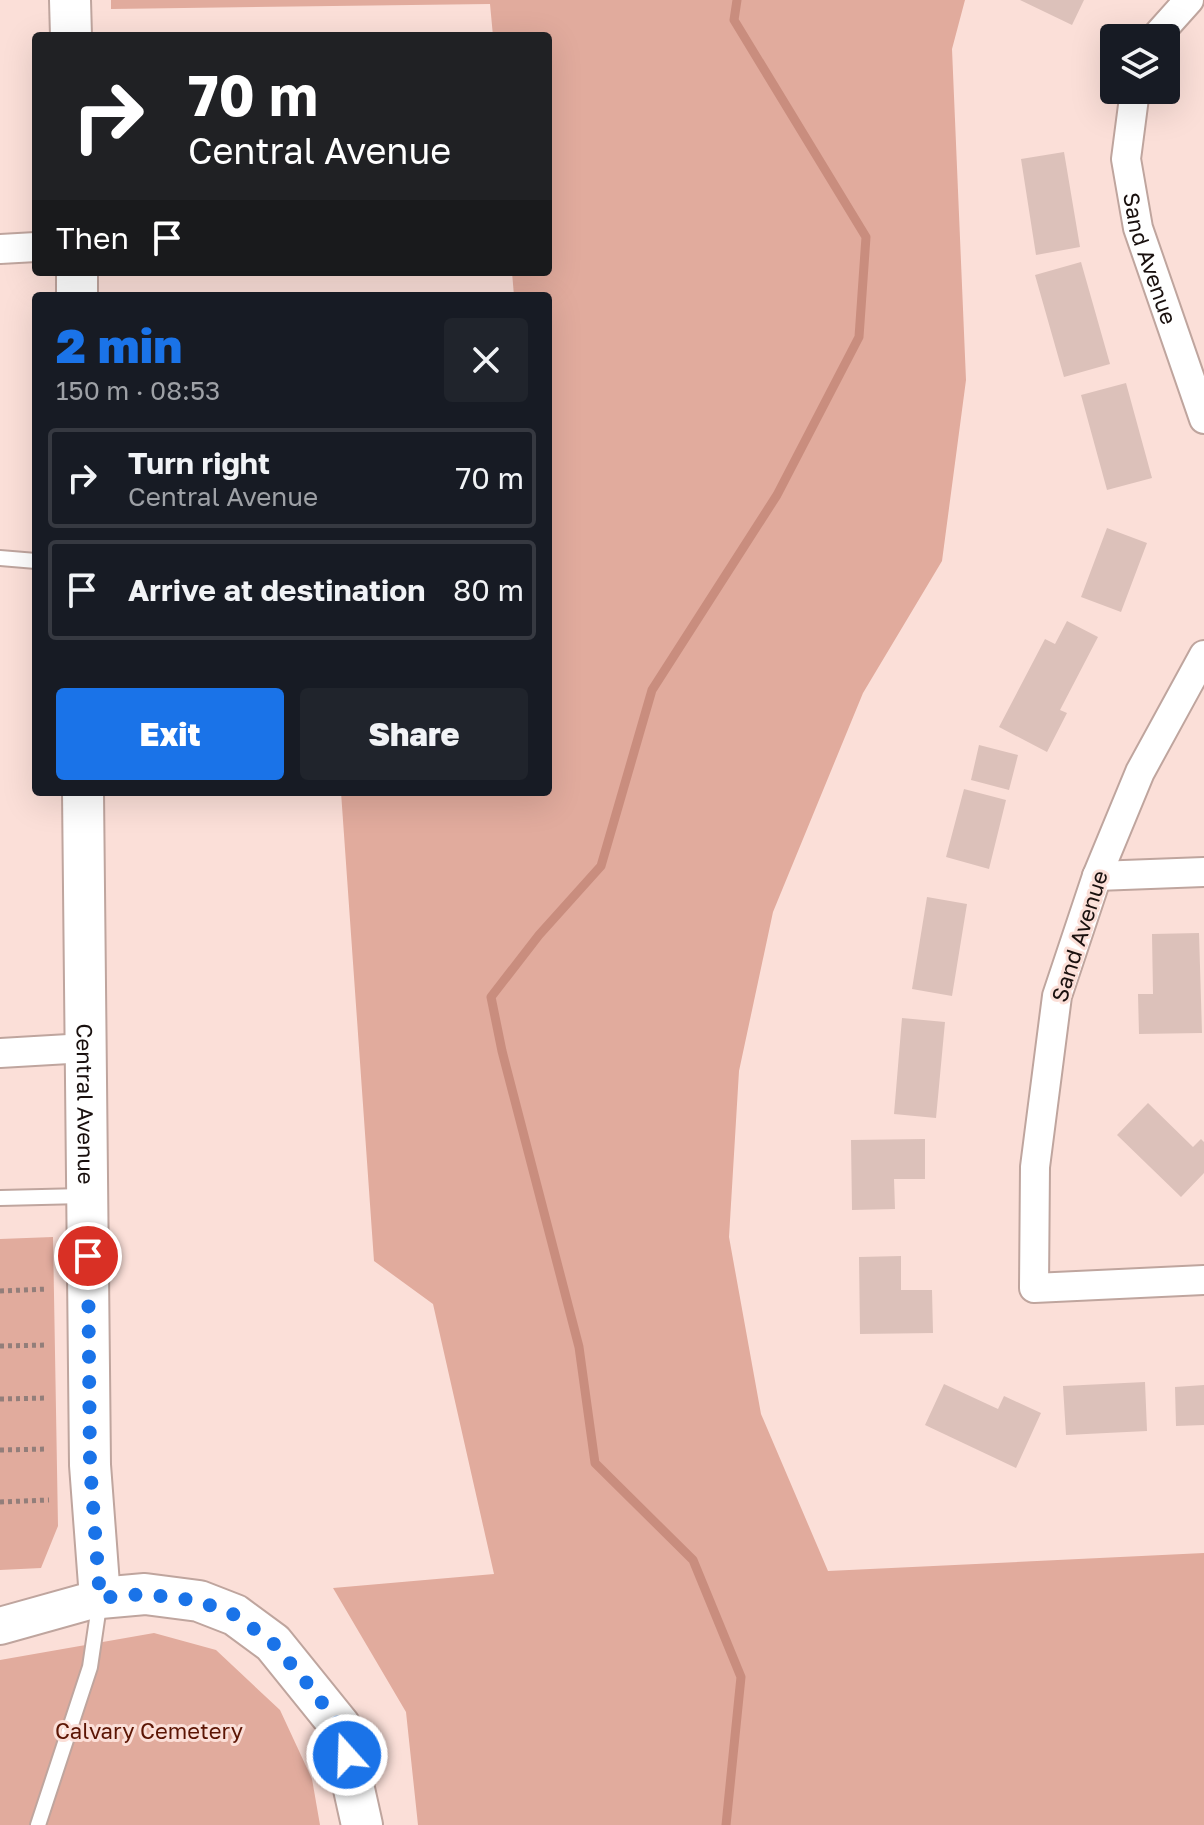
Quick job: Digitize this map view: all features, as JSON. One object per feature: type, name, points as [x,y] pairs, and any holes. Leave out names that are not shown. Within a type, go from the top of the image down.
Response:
[{"type":"main road","points":[[70,0],[71,32]]},
{"type":"main road","name":"Central Avenue","points":[[83,796],[90,1465],[100,1598]]},
{"type":"main road","points":[[100,1598],[145,1594],[199,1601],[235,1615],[273,1643],[340,1726],[362,1825]]},
{"type":"street","points":[[1168,24],[1189,0]]},
{"type":"street","name":"Sand Avenue","points":[[1133,104],[1126,159],[1138,228],[1204,419]]},
{"type":"street","points":[[0,249],[32,247]]},
{"type":"street","name":"Sand Avenue","points":[[1204,655],[1140,772],[1097,876],[1057,996],[1035,1167],[1034,1288],[1204,1280]]},
{"type":"street","points":[[1097,876],[1204,872]]},
{"type":"street","points":[[0,1053],[86,1048]]},
{"type":"street","points":[[0,1626],[100,1598]]},
{"type":"lane","points":[[0,558],[32,561]]},
{"type":"lane","points":[[0,1198],[88,1196]]},
{"type":"lane","points":[[38,1825],[90,1667],[100,1598]]},
{"type":"path","points":[[0,1291],[47,1289]]},
{"type":"path","points":[[0,1346],[48,1345]]},
{"type":"path","points":[[0,1399],[48,1398]]},
{"type":"path","points":[[0,1450],[48,1449]]},
{"type":"path","points":[[0,1502],[49,1500]]},
{"type":"green space","points":[[111,0],[965,0],[952,49],[966,380],[942,561],[863,693],[773,912],[739,1071],[729,1237],[761,1414],[828,1571],[1204,1553],[1204,1825],[418,1825],[406,1712],[333,1588],[494,1574],[433,1304],[374,1261],[341,796],[552,796],[552,292],[514,292],[512,276],[552,276],[552,32],[493,32],[490,4],[111,9]]},
{"type":"green space","points":[[53,1237],[58,1526],[41,1568],[0,1570],[0,1239]]},
{"type":"green space","name":"Calvary Cemetery","points":[[154,1633],[216,1650],[280,1710],[312,1779],[320,1825],[0,1825],[0,1660]]},
{"type":"building","points":[[1020,0],[1084,0],[1072,25]]},
{"type":"building","points":[[1064,152],[1080,247],[1036,255],[1021,159]]},
{"type":"building","points":[[1081,262],[1110,364],[1064,377],[1035,275]]},
{"type":"building","points":[[1126,383],[1152,478],[1107,490],[1081,395]]},
{"type":"building","points":[[1107,528],[1147,543],[1121,612],[1081,597]]},
{"type":"building","points":[[1067,621],[1098,637],[1060,710],[1067,713],[1047,752],[999,727],[1045,639],[1055,644]]},
{"type":"building","points":[[979,745],[1018,755],[1009,790],[971,780]]},
{"type":"building","points":[[964,789],[1006,800],[989,869],[946,857]]},
{"type":"building","points":[[927,897],[967,904],[952,996],[912,989]]},
{"type":"building","points":[[1199,933],[1202,1033],[1139,1034],[1138,994],[1153,994],[1152,934]]},
{"type":"building","points":[[902,1018],[945,1022],[936,1118],[894,1114]]},
{"type":"building","points":[[1148,1103],[1193,1147],[1201,1139],[1204,1142],[1204,1173],[1181,1197],[1117,1135]]},
{"type":"building","points":[[925,1139],[925,1179],[894,1179],[895,1209],[852,1210],[851,1140]]},
{"type":"building","points":[[901,1256],[901,1290],[932,1290],[933,1333],[860,1334],[859,1257]]},
{"type":"building","points":[[1145,1382],[1147,1431],[1066,1435],[1063,1386]]},
{"type":"building","points":[[944,1384],[998,1409],[1004,1396],[1041,1413],[1016,1468],[925,1425]]},
{"type":"building","points":[[1204,1385],[1204,1425],[1176,1426],[1175,1387]]},
{"type":"waterway","points":[[726,1825],[741,1677],[693,1560],[595,1463],[579,1347],[502,1051],[491,997],[539,935],[601,866],[652,690],[777,495],[859,337],[866,237],[734,20],[737,0]]},
{"type":"route","points":[[88,1256],[90,1465],[100,1598],[145,1594],[199,1601],[235,1615],[273,1643],[306,1682],[340,1726],[347,1755]]}]
